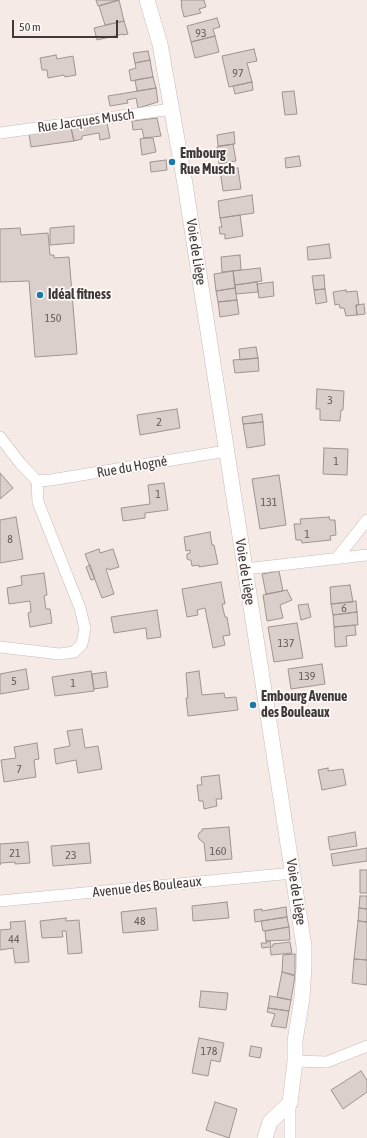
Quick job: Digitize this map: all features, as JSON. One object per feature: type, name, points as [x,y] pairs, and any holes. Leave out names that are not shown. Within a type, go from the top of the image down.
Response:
[{"type":"street","name":"Voie de Liège","points":[[147,0],[160,44],[187,197],[304,946],[302,998],[295,1041],[295,1060],[290,1103]]},
{"type":"street","name":"Rue Jacques Musch","points":[[0,133],[172,109]]},
{"type":"street","points":[[0,437],[20,463],[37,481],[38,502],[80,608],[85,629],[82,644],[74,652],[59,654],[0,647]]},
{"type":"street","name":"Rue du Hogné","points":[[37,481],[51,480],[226,451]]},
{"type":"street","points":[[337,558],[367,520]]},
{"type":"street","points":[[245,569],[367,555]]},
{"type":"street","name":"Avenue des Bouleaux","points":[[0,901],[293,873]]},
{"type":"street","points":[[295,1060],[328,1062],[367,1046]]},
{"type":"street","points":[[265,1138],[270,1122],[290,1103]]},
{"type":"street","points":[[290,1103],[290,1138]]},
{"type":"building","points":[[96,0],[119,0],[98,6]]},
{"type":"building","points":[[119,0],[124,21],[105,25],[99,6]]},
{"type":"building","points":[[181,0],[204,0],[206,7],[199,9],[201,13],[184,17]]},
{"type":"building","points":[[217,18],[220,27],[213,29],[215,36],[191,42],[187,26]]},
{"type":"building","points":[[124,21],[128,34],[97,40],[94,28]]},
{"type":"building","points":[[215,36],[219,52],[195,58],[191,42]]},
{"type":"building","points":[[254,49],[257,61],[247,63],[252,82],[229,87],[222,56]]},
{"type":"building","points":[[148,51],[150,60],[135,63],[133,53]]},
{"type":"building","points":[[56,55],[57,59],[73,56],[76,75],[65,77],[64,75],[48,78],[47,70],[42,70],[40,58]]},
{"type":"building","points":[[150,60],[153,77],[131,81],[129,70],[136,68],[135,63]]},
{"type":"building","points":[[153,77],[156,88],[137,91],[135,80]]},
{"type":"building","points":[[252,82],[253,90],[235,94],[233,86]]},
{"type":"building","points":[[156,88],[158,102],[138,108],[136,98],[127,100],[128,103],[110,106],[108,96]]},
{"type":"building","points":[[294,91],[297,114],[285,115],[282,92]]},
{"type":"building","points":[[157,118],[161,136],[144,138],[142,129],[133,130],[132,121]]},
{"type":"building","points":[[107,123],[110,138],[100,140],[99,133],[82,136],[82,139],[74,141],[71,128]]},
{"type":"building","points":[[71,128],[74,141],[31,147],[29,134]]},
{"type":"building","points":[[234,132],[235,144],[218,146],[217,135]]},
{"type":"building","points":[[153,138],[156,152],[142,155],[140,139]]},
{"type":"building","points":[[233,144],[236,161],[219,164],[217,147]]},
{"type":"building","points":[[299,156],[301,166],[286,168],[285,158]]},
{"type":"building","points":[[166,160],[167,170],[151,172],[150,162]]},
{"type":"building","points":[[238,168],[241,189],[223,191],[220,170]]},
{"type":"building","points":[[252,195],[254,213],[220,218],[218,201]]},
{"type":"building","points":[[240,215],[243,236],[225,239],[225,234],[220,234],[219,227],[222,227],[220,218]]},
{"type":"building","points":[[74,226],[74,243],[50,245],[50,228]]},
{"type":"building","points":[[20,228],[21,235],[48,233],[50,255],[54,255],[54,258],[69,257],[77,354],[35,357],[29,281],[0,282],[0,229]]},
{"type":"building","points":[[329,244],[331,258],[308,260],[307,247]]},
{"type":"building","points":[[240,255],[241,270],[222,272],[221,257]]},
{"type":"building","points":[[260,268],[262,281],[235,285],[233,271]]},
{"type":"building","points":[[233,271],[235,288],[216,291],[214,274]]},
{"type":"building","points":[[324,275],[325,289],[314,290],[312,276]]},
{"type":"building","points":[[257,282],[258,292],[236,294],[235,285]]},
{"type":"building","points":[[273,282],[274,296],[259,298],[257,284]]},
{"type":"building","points":[[235,288],[237,300],[218,302],[216,291]]},
{"type":"building","points":[[325,289],[327,302],[316,304],[314,290]]},
{"type":"building","points":[[346,290],[346,292],[357,291],[359,305],[356,305],[357,315],[346,316],[344,308],[340,308],[339,304],[335,305],[333,292]]},
{"type":"building","points":[[237,300],[239,314],[220,317],[218,302]]},
{"type":"building","points":[[364,304],[365,314],[357,315],[356,305]]},
{"type":"building","points":[[256,347],[258,358],[240,360],[239,349]]},
{"type":"building","points":[[258,358],[259,371],[235,373],[233,360]]},
{"type":"building","points":[[317,389],[344,391],[343,410],[341,410],[340,421],[320,420],[320,409],[316,409]]},
{"type":"building","points":[[177,409],[180,428],[140,435],[137,415]]},
{"type":"building","points":[[262,414],[263,422],[243,424],[242,417]]},
{"type":"building","points":[[263,422],[265,445],[247,448],[243,424]]},
{"type":"building","points":[[324,448],[348,449],[347,475],[323,474]]},
{"type":"building","points":[[0,473],[13,488],[0,499]]},
{"type":"building","points":[[279,475],[286,525],[260,529],[252,479]]},
{"type":"building","points":[[164,483],[168,510],[145,513],[145,518],[123,521],[121,508],[150,504],[148,485]]},
{"type":"building","points":[[16,517],[23,559],[0,563],[0,520]]},
{"type":"building","points":[[329,517],[330,520],[335,520],[336,535],[330,536],[331,540],[302,543],[301,540],[296,540],[294,524],[301,524],[300,519]]},
{"type":"building","points":[[210,532],[212,545],[214,545],[218,564],[199,567],[199,565],[192,566],[191,560],[187,559],[187,554],[190,553],[190,550],[186,551],[184,537]]},
{"type":"building","points":[[99,549],[100,553],[113,549],[119,567],[109,570],[108,568],[106,569],[114,594],[102,598],[85,554]]},
{"type":"building","points":[[90,565],[95,579],[91,580],[86,567]]},
{"type":"building","points":[[279,571],[283,591],[266,594],[262,574]]},
{"type":"building","points":[[44,573],[47,595],[44,596],[46,609],[50,609],[52,623],[30,627],[28,613],[31,612],[30,601],[9,604],[7,588],[22,585],[21,576]]},
{"type":"building","points":[[221,582],[225,604],[222,604],[225,617],[227,617],[230,635],[223,636],[225,645],[213,648],[205,608],[197,610],[198,615],[187,617],[182,589]]},
{"type":"building","points":[[350,585],[353,602],[331,604],[330,587]]},
{"type":"building","points":[[287,590],[292,600],[280,605],[283,618],[267,621],[263,595]]},
{"type":"building","points":[[356,601],[357,612],[333,615],[331,604]]},
{"type":"building","points":[[308,604],[311,617],[301,620],[298,605]]},
{"type":"building","points":[[157,610],[161,637],[147,639],[146,628],[114,633],[111,617]]},
{"type":"building","points":[[357,612],[358,625],[334,627],[333,615]]},
{"type":"building","points":[[297,623],[303,658],[274,662],[268,627]]},
{"type":"building","points":[[355,625],[356,635],[346,636],[347,646],[335,647],[334,627]]},
{"type":"building","points":[[322,664],[325,684],[291,689],[288,669]]},
{"type":"building","points":[[26,669],[29,689],[0,694],[0,674]]},
{"type":"building","points":[[91,671],[94,691],[55,696],[52,677]]},
{"type":"building","points":[[199,671],[202,695],[224,693],[225,698],[236,697],[238,710],[188,716],[186,673]]},
{"type":"building","points":[[106,672],[108,687],[94,689],[92,674]]},
{"type":"building","points":[[82,729],[85,748],[98,746],[102,769],[78,773],[76,760],[56,764],[54,749],[70,746],[67,731]]},
{"type":"building","points":[[37,743],[39,759],[34,760],[36,777],[4,782],[1,760],[16,758],[14,747]]},
{"type":"building","points":[[328,768],[328,771],[343,769],[346,785],[322,790],[318,770]]},
{"type":"building","points":[[219,775],[222,799],[216,799],[217,806],[204,809],[203,801],[199,801],[197,785],[202,785],[201,777]]},
{"type":"building","points":[[229,827],[232,859],[206,861],[204,843],[199,839],[199,833],[202,829]]},
{"type":"building","points":[[355,832],[357,846],[330,850],[328,837]]},
{"type":"building","points":[[28,842],[30,863],[15,864],[15,862],[1,863],[0,865],[0,844]]},
{"type":"building","points":[[89,843],[91,863],[53,866],[51,846]]},
{"type":"building","points":[[367,848],[367,861],[333,866],[331,854]]},
{"type":"building","points":[[360,870],[367,870],[367,893],[360,893]]},
{"type":"building","points":[[360,896],[367,896],[367,909],[359,908]]},
{"type":"building","points":[[227,902],[229,918],[193,921],[192,906]]},
{"type":"building","points":[[286,907],[287,917],[255,922],[254,910],[262,909],[262,911]]},
{"type":"building","points":[[156,908],[158,930],[123,933],[121,912]]},
{"type":"building","points":[[359,908],[367,909],[367,922],[358,921]]},
{"type":"building","points":[[287,917],[289,927],[263,931],[261,921]]},
{"type":"building","points":[[66,918],[66,921],[79,920],[82,953],[68,954],[66,931],[62,931],[63,937],[42,938],[40,921]]},
{"type":"building","points":[[25,921],[29,962],[15,963],[13,948],[0,950],[0,930],[11,929],[10,922]]},
{"type":"building","points":[[358,921],[367,922],[367,960],[354,959]]},
{"type":"building","points":[[289,927],[290,940],[266,941],[265,931]]},
{"type":"building","points":[[266,941],[270,941],[271,947],[273,944],[290,942],[292,953],[271,955],[270,947],[262,948],[261,943],[267,943]]},
{"type":"building","points":[[295,954],[295,975],[282,972],[283,955]]},
{"type":"building","points":[[354,959],[367,960],[367,985],[352,983]]},
{"type":"building","points":[[282,972],[295,976],[291,1000],[277,997]]},
{"type":"building","points":[[201,991],[228,993],[226,1010],[199,1007]]},
{"type":"building","points":[[270,996],[291,1000],[289,1011],[268,1008]]},
{"type":"building","points":[[268,1008],[289,1011],[286,1028],[271,1026],[275,1014],[267,1012]]},
{"type":"building","points":[[199,1038],[224,1043],[220,1062],[211,1060],[208,1076],[192,1073]]},
{"type":"building","points":[[251,1046],[262,1048],[260,1058],[249,1056]]},
{"type":"building","points":[[361,1071],[367,1080],[367,1092],[343,1109],[331,1090]]},
{"type":"building","points":[[215,1102],[237,1109],[229,1138],[206,1130]]},
{"type":"place","name":"Embourg Rue Musch","points":[[172,162]]},
{"type":"place","name":"Idéal fitness","points":[[40,295]]},
{"type":"place","name":"Embourg Avenue des Bouleaux","points":[[253,705]]}]
